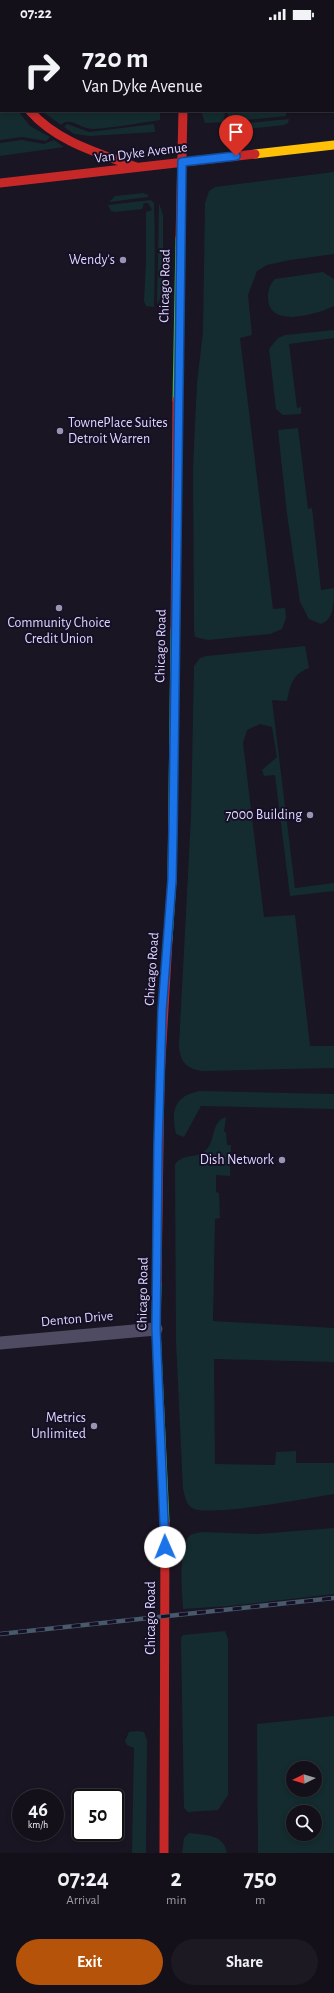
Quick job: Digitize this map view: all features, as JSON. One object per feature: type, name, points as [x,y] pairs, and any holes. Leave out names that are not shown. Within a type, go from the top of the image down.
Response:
[{"type":"main road","points":[[31,112],[44,126],[67,138],[138,167]]},
{"type":"main road","name":"Chicago Road","points":[[164,1853],[165,1522],[156,1329],[160,1077],[173,830],[183,112]]},
{"type":"main road","name":"Van Dyke Avenue","points":[[0,183],[334,146]]},
{"type":"street","name":"Denton Drive","points":[[0,1342],[156,1329]]},
{"type":"green space","points":[[0,112],[19,112],[30,126],[50,137],[46,141],[22,137],[0,140]]},
{"type":"green space","points":[[43,112],[160,112],[160,120],[118,127],[92,129],[72,122],[61,125]]},
{"type":"green space","points":[[201,112],[225,112],[224,122],[205,123]]},
{"type":"green space","points":[[228,112],[286,112],[286,116],[227,122]]},
{"type":"green space","points":[[289,119],[288,123],[284,125],[228,131],[227,125]]},
{"type":"green space","points":[[67,124],[89,132],[154,124],[155,132],[90,136],[74,134],[64,127]]},
{"type":"green space","points":[[22,140],[44,144],[54,140],[64,147],[0,156],[0,143]]},
{"type":"green space","points":[[334,172],[334,254],[290,260],[267,265],[257,271],[248,295],[252,335],[240,338],[273,609],[285,608],[286,618],[282,629],[270,634],[208,640],[195,637],[193,468],[197,383],[203,332],[205,203],[209,191],[215,187]]},
{"type":"green space","points":[[143,193],[148,195],[148,197],[109,202],[115,196]]},
{"type":"green space","points":[[151,200],[154,203],[154,307],[146,306],[144,301],[146,212],[152,210],[148,203],[144,203],[142,209],[115,212],[111,211],[108,205]]},
{"type":"green space","points":[[159,203],[163,215],[163,269],[162,295],[157,305]]},
{"type":"green space","points":[[323,272],[334,279],[334,306],[296,317],[286,317],[277,314],[271,308],[268,293],[270,286],[275,279]]},
{"type":"green space","points":[[334,330],[334,338],[289,344],[297,408],[301,407],[301,414],[283,415],[276,409],[269,349],[278,338],[285,335]]},
{"type":"green space","points":[[298,428],[308,509],[312,508],[321,590],[334,588],[331,615],[329,619],[321,624],[309,619],[300,602],[287,514],[278,430]]},
{"type":"green space","points":[[305,646],[309,668],[295,677],[287,701],[272,700],[295,888],[334,883],[334,891],[290,896],[275,775],[264,776],[262,770],[277,757],[272,727],[260,724],[247,730],[243,743],[264,917],[295,915],[310,1046],[334,1046],[334,1068],[196,1070],[188,1066],[182,1060],[179,1046],[191,817],[194,666],[200,658],[207,656]]},
{"type":"green space","points":[[199,1091],[334,1094],[334,1109],[201,1106],[184,1137],[176,1134],[174,1111],[176,1106],[184,1097]]},
{"type":"green space","points":[[226,1117],[224,1132],[226,1132],[227,1145],[231,1145],[230,1176],[216,1175],[216,1192],[219,1193],[220,1218],[215,1219],[213,1321],[334,1328],[334,1362],[214,1359],[215,1464],[275,1465],[276,1452],[296,1451],[296,1463],[334,1463],[334,1494],[262,1506],[204,1511],[191,1508],[189,1506],[183,1489],[176,1341],[175,1165],[178,1161],[186,1157],[199,1154],[207,1149],[212,1140],[216,1126],[221,1119]]},
{"type":"green space","points":[[334,1528],[334,1594],[229,1606],[183,1609],[182,1560],[183,1550],[190,1535],[201,1532],[258,1534]]},
{"type":"green space","points":[[225,1631],[228,1639],[228,1795],[218,1810],[188,1812],[184,1808],[181,1638],[183,1635]]},
{"type":"green space","points":[[334,1716],[334,1853],[258,1853],[257,1724]]},
{"type":"green space","points":[[129,1732],[144,1732],[147,1740],[146,1853],[132,1853],[134,1748],[127,1745],[125,1741]]},
{"type":"green space","points":[[189,1833],[207,1835],[218,1839],[222,1842],[227,1853],[182,1853],[184,1838]]},
{"type":"railway","points":[[0,1634],[334,1598]]},
{"type":"traffic: fast","points":[[177,400],[180,238]]},
{"type":"traffic: fast","points":[[168,940],[172,880],[175,630]]},
{"type":"traffic: fast","points":[[157,1284],[156,1329],[165,1521]]},
{"type":"traffic: slow","points":[[255,154],[334,145]]},
{"type":"traffic: jam","points":[[31,112],[41,122],[66,139],[136,167]]},
{"type":"traffic: jam","points":[[180,238],[183,112]]},
{"type":"traffic: jam","points":[[0,183],[255,154]]},
{"type":"traffic: jam","points":[[175,630],[177,400]]},
{"type":"traffic: jam","points":[[157,1284],[160,1077],[168,940]]},
{"type":"traffic: jam","points":[[164,1853],[165,1521]]},
{"type":"place","name":"Wendy's","points":[[123,260]]},
{"type":"place","name":"TownePlace Suites Detroit Warren","points":[[60,431]]},
{"type":"place","name":"Community Choice Credit Union","points":[[59,608]]},
{"type":"place","name":"7000 Building","points":[[310,815]]},
{"type":"place","name":"Dish Network","points":[[282,1160]]},
{"type":"place","name":"Metrics Unlimited","points":[[94,1426]]},
{"type":"route","points":[[165,1547],[156,1329],[158,1146],[162,1011],[172,880],[180,196],[182,162],[236,156]]}]
